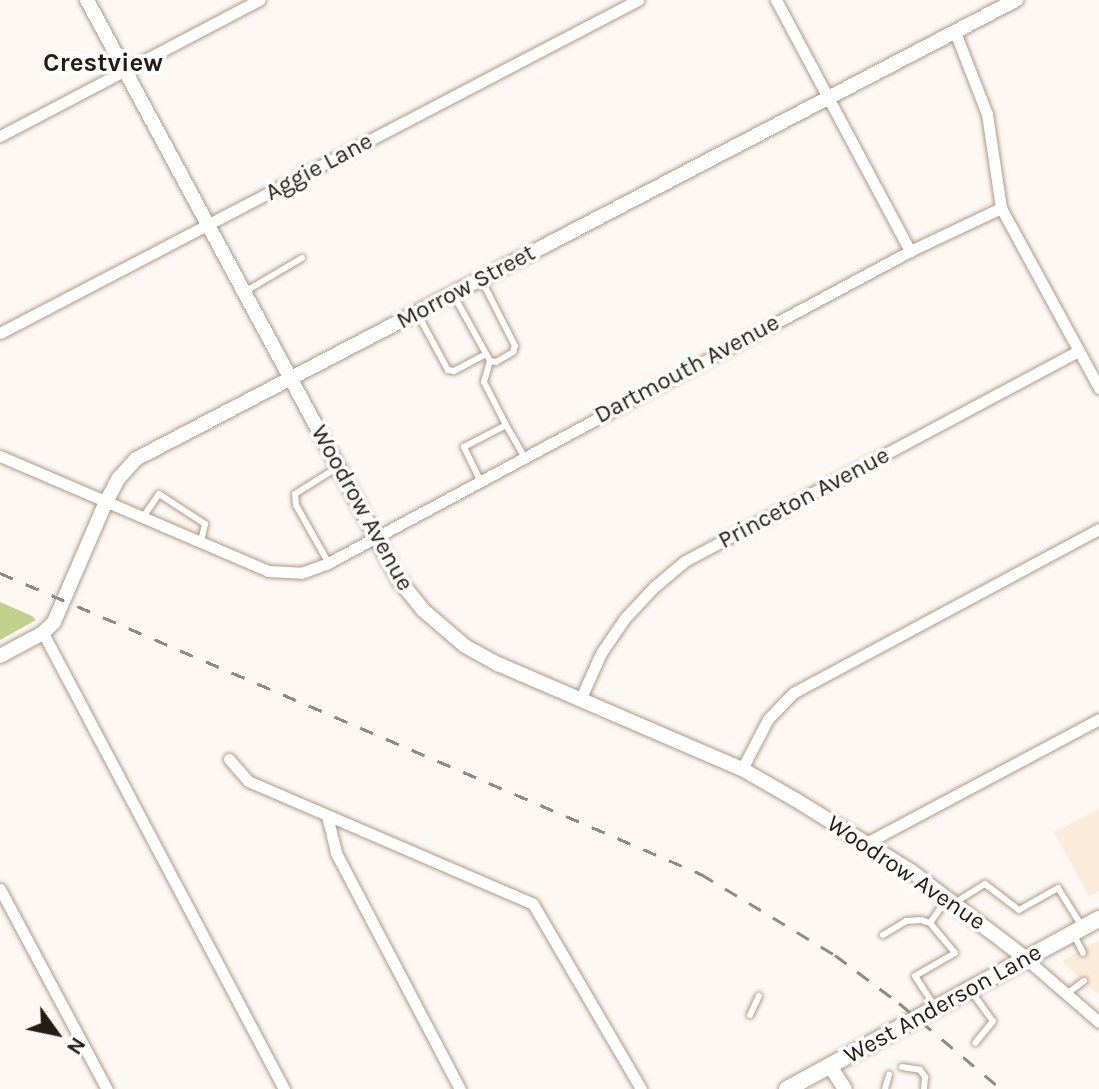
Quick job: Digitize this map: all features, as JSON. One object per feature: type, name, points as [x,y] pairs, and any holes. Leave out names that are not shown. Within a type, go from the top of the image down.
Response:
[{"type":"main road","name":"West Anderson Lane","points":[[787,1089],[1099,919]]},
{"type":"street","name":"Woodrow Avenue","points":[[87,0],[243,293],[410,595],[451,636],[498,664],[742,769],[868,842],[952,900],[1025,958]]},
{"type":"street","points":[[0,136],[259,0]]},
{"type":"street","name":"Aggie Lane","points":[[0,333],[638,0]]},
{"type":"street","points":[[776,0],[910,251]]},
{"type":"street","name":"Morrow Street","points":[[0,656],[43,633],[61,612],[106,502],[119,478],[136,459],[1016,0]]},
{"type":"street","points":[[955,32],[987,114],[1001,208],[1099,388]]},
{"type":"street","name":"Dartmouth Avenue","points":[[0,456],[268,571],[301,573],[328,563],[910,251],[1001,208]]},
{"type":"street","name":"Princeton Avenue","points":[[580,700],[601,653],[625,618],[654,587],[685,561],[1079,351]]},
{"type":"street","points":[[742,769],[768,719],[793,693],[1099,529]]},
{"type":"street","points":[[43,633],[284,1089]]},
{"type":"street","points":[[868,842],[1099,719]]},
{"type":"street","points":[[229,759],[248,781],[533,904],[641,1089]]},
{"type":"street","points":[[327,816],[336,853],[460,1089]]},
{"type":"street","points":[[0,889],[107,1089]]},
{"type":"street","points":[[0,920],[13,913]]},
{"type":"street","points":[[1025,958],[1099,1022]]},
{"type":"street","points":[[830,1066],[845,1089]]},
{"type":"lane","points":[[243,293],[302,258]]},
{"type":"lane","points":[[417,313],[448,370],[454,371],[488,357],[513,352],[515,346],[481,279]]},
{"type":"lane","points":[[453,294],[488,357],[485,386],[524,456]]},
{"type":"lane","points":[[480,480],[464,447],[506,425]]},
{"type":"lane","points":[[328,563],[296,505],[295,494],[338,467]]},
{"type":"lane","points":[[143,517],[159,494],[205,524],[201,542]]},
{"type":"lane","points":[[930,923],[952,900],[985,884],[1019,910],[1058,888],[1078,930],[1083,953]]},
{"type":"lane","points":[[883,935],[914,919],[930,923],[955,953],[915,976],[935,1007]]},
{"type":"lane","points":[[1066,994],[1084,981]]},
{"type":"lane","points":[[969,988],[993,1021],[975,1043]]},
{"type":"lane","points":[[750,1015],[759,996]]},
{"type":"lane","points":[[920,1070],[926,1062]]},
{"type":"lane","points":[[902,1067],[920,1070],[925,1077],[924,1089]]},
{"type":"lane","points":[[885,1089],[889,1075]]},
{"type":"shaded area","points":[[1099,809],[1099,891],[1089,896],[1054,832]]},
{"type":"shaded area","points":[[1099,940],[1099,995],[1062,961]]},
{"type":"green space","points":[[0,602],[32,616],[36,620],[0,640]]},
{"type":"railway","points":[[0,573],[701,874],[835,955],[899,1003],[1001,1089]]},
{"type":"district","name":"Crestview","points":[[103,63]]}]
